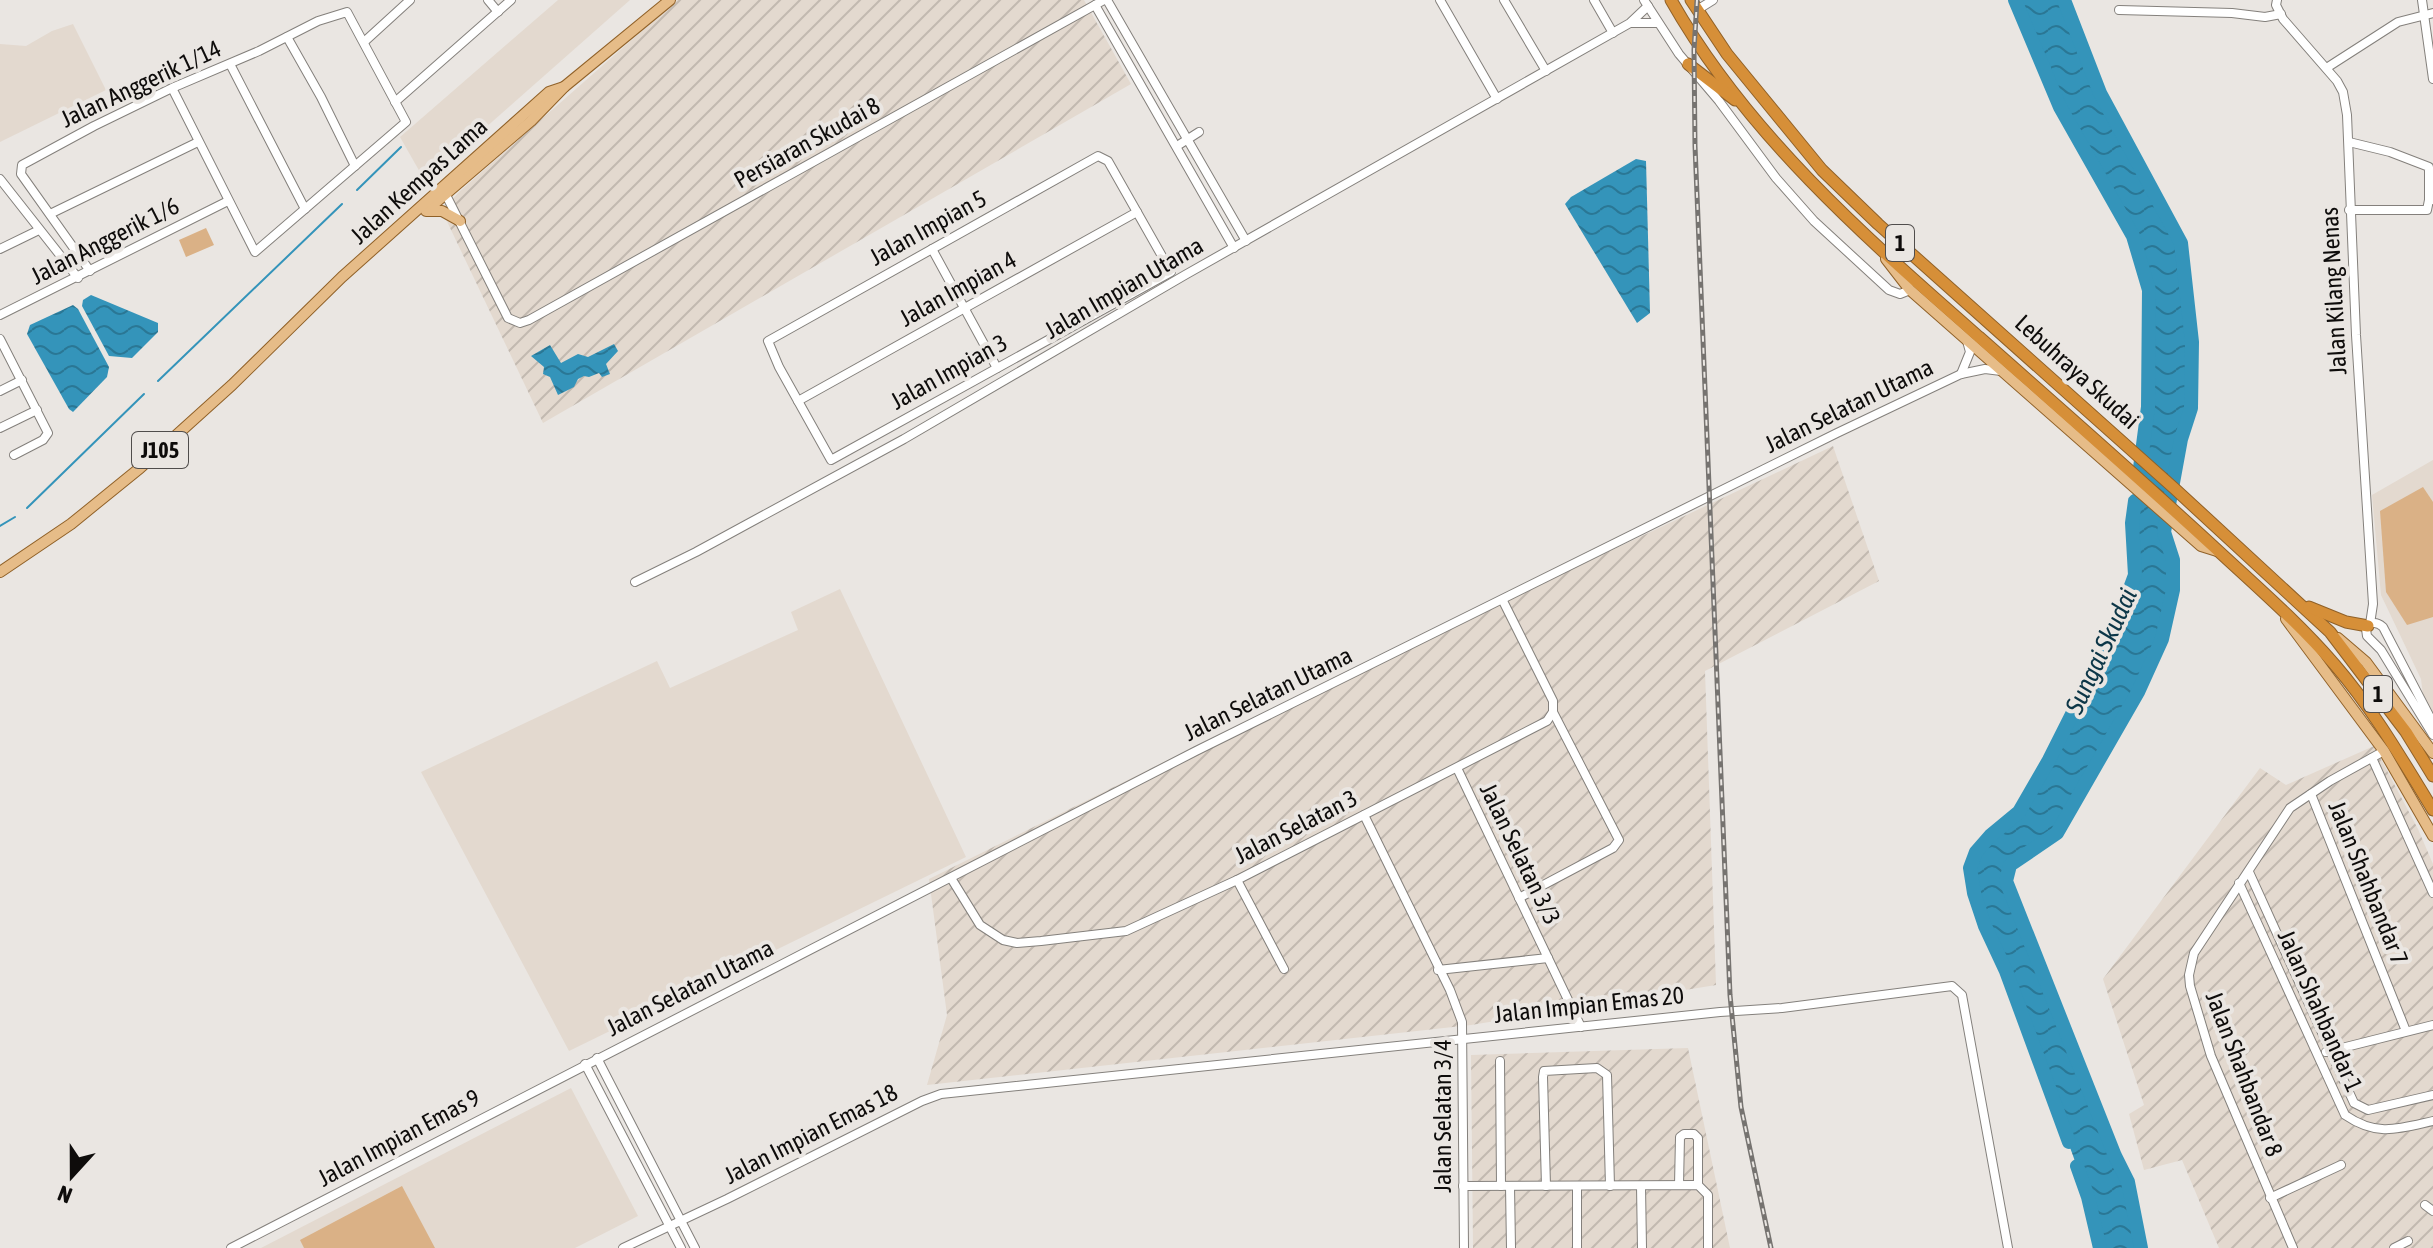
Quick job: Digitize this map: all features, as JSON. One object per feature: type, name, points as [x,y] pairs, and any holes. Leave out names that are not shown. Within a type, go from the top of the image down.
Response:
[{"type":"highway","name":"Lebuhraya Skudai","points":[[1671,0],[1705,56],[1810,181],[1878,248],[2097,449],[2273,601],[2337,667],[2433,810]]},
{"type":"highway","name":"Lebuhraya Skudai","points":[[1694,5],[1772,111],[1822,170],[2330,632],[2428,756],[2433,776]]},
{"type":"highway","points":[[1688,64],[1745,107]]},
{"type":"highway","points":[[2302,604],[2333,618],[2372,624]]},
{"type":"main road","name":"Jalan Kempas Lama","points":[[0,572],[71,524],[121,484],[549,92],[564,87],[669,0]]},
{"type":"main road","name":"Jalan Kempas Lama","points":[[307,312],[347,282],[426,211],[444,190]]},
{"type":"main road","points":[[426,211],[442,211],[460,221]]},
{"type":"main road","name":"Lebuhraya Skudai","points":[[1878,248],[1910,290],[2097,449]]},
{"type":"main road","points":[[2273,601],[2384,751],[2433,836]]},
{"type":"street","points":[[172,88],[255,252],[281,233],[406,122],[364,42],[410,0]]},
{"type":"street","points":[[488,0],[498,12]]},
{"type":"street","points":[[395,102],[511,0]]},
{"type":"street","points":[[1105,0],[1246,241]]},
{"type":"street","name":"Persiaran Skudai 8","points":[[460,221],[508,318],[520,323],[529,320],[1105,0]]},
{"type":"street","points":[[1440,0],[1497,99]]},
{"type":"street","points":[[1504,0],[1546,71]]},
{"type":"street","points":[[1594,0],[1613,33]]},
{"type":"street","points":[[1694,5],[1713,0]]},
{"type":"street","name":"Jalan Kilang Nenas","points":[[2277,0],[2281,14],[2328,67],[2343,92],[2349,142],[2349,210],[2372,624]]},
{"type":"street","points":[[2422,0],[2429,14],[2433,79]]},
{"type":"street","points":[[1646,3],[1762,161],[1814,221],[1889,290],[1900,294],[1910,290]]},
{"type":"street","name":"Jalan Impian Utama","points":[[635,582],[904,439],[1613,33],[1630,23],[1646,3]]},
{"type":"street","points":[[1095,5],[1234,248]]},
{"type":"street","points":[[2119,10],[2232,13],[2265,17],[2281,14]]},
{"type":"street","name":"Jalan Anggerik 1/14","points":[[50,214],[21,174],[22,165],[172,88],[344,12],[350,14],[364,42]]},
{"type":"street","points":[[2328,67],[2398,22],[2429,14]]},
{"type":"street","points":[[1630,23],[1658,23]]},
{"type":"street","points":[[287,37],[355,166]]},
{"type":"street","points":[[230,64],[305,209]]},
{"type":"street","points":[[1177,146],[1199,132]]},
{"type":"street","points":[[90,271],[50,214],[198,142]]},
{"type":"street","points":[[2349,142],[2431,164],[2431,200],[2427,210],[2349,210]]},
{"type":"street","name":"Jalan Impian 5","points":[[798,401],[768,341],[1092,158],[1098,156],[1108,161],[1137,212]]},
{"type":"street","points":[[0,179],[78,278]]},
{"type":"street","points":[[444,190],[460,221]]},
{"type":"street","name":"Jalan Anggerik 1/6","points":[[0,315],[228,201]]},
{"type":"street","name":"Jalan Impian 3","points":[[798,401],[831,460],[1171,272],[1137,212]]},
{"type":"street","name":"Jalan Impian 4","points":[[798,401],[1137,212]]},
{"type":"street","points":[[0,249],[39,230]]},
{"type":"street","points":[[932,249],[997,368]]},
{"type":"street","points":[[0,339],[48,433],[43,440],[14,455]]},
{"type":"street","name":"Jalan Selatan Utama","points":[[1961,374],[1970,352],[1966,339]]},
{"type":"street","name":"Jalan Selatan Utama","points":[[585,1064],[1196,751],[1961,374],[1985,369],[2002,371]]},
{"type":"street","points":[[0,391],[22,380]]},
{"type":"street","points":[[0,428],[37,410]]},
{"type":"street","points":[[1503,601],[1553,701],[1553,712],[1619,840],[1613,848],[1519,898]]},
{"type":"street","points":[[2433,723],[2387,634],[2372,624],[2367,636],[2396,674],[2433,735]]},
{"type":"street","points":[[2374,643],[2383,641],[2387,634]]},
{"type":"street","name":"Jalan Selatan 3","points":[[951,878],[980,925],[996,937],[1017,943],[1126,931],[1237,880],[1457,768],[1547,721],[1553,712]]},
{"type":"street","name":"Jalan Shahbandar 8","points":[[2293,1248],[2211,1056],[2189,975],[2194,953],[2290,808],[2384,751]]},
{"type":"street","points":[[2372,758],[2433,893]]},
{"type":"street","name":"Jalan Selatan 3/3","points":[[1457,768],[1581,1027]]},
{"type":"street","name":"Jalan Shahbandar 7","points":[[2311,794],[2406,1031]]},
{"type":"street","name":"Jalan Selatan 3/4","points":[[1364,815],[1450,990],[1462,1022],[1464,1248]]},
{"type":"street","points":[[2249,872],[2354,1103],[2368,1110],[2433,1095]]},
{"type":"street","points":[[1237,880],[1284,969]]},
{"type":"street","name":"Jalan Shahbandar 1","points":[[2239,883],[2345,1115],[2382,1130],[2433,1121]]},
{"type":"street","name":"Jalan Selatan 3/3","points":[[1438,970],[1548,958]]},
{"type":"street","name":"Jalan Impian Emas 20","points":[[961,1093],[1462,1038],[1782,1008],[1952,986],[1962,995],[2008,1248]]},
{"type":"street","points":[[2317,1055],[2433,1025]]},
{"type":"street","points":[[597,1058],[695,1248]]},
{"type":"street","points":[[1500,1061],[1511,1248]]},
{"type":"street","points":[[585,1064],[681,1248]]},
{"type":"street","name":"Jalan Impian Emas 9","points":[[231,1248],[585,1064]]},
{"type":"street","points":[[1546,1186],[1544,1071],[1597,1068],[1607,1075],[1610,1186]]},
{"type":"street","name":"Jalan Impian Emas 18","points":[[623,1248],[922,1101],[941,1094],[961,1093]]},
{"type":"street","points":[[1679,1185],[1680,1137],[1684,1134],[1694,1134],[1698,1138],[1698,1185]]},
{"type":"street","points":[[2270,1198],[2341,1165]]},
{"type":"street","points":[[1463,1186],[1698,1185],[1708,1195],[1708,1248]]},
{"type":"street","points":[[1577,1186],[1577,1248]]},
{"type":"street","points":[[1641,1186],[1642,1248]]},
{"type":"street","points":[[2394,1248],[2408,1241]]},
{"type":"shaded area","points":[[558,0],[630,0],[425,181],[400,137]]},
{"type":"shaded area","points":[[677,0],[1084,0],[1131,84],[543,423],[442,211],[459,192]]},
{"type":"shaded area","points":[[73,24],[106,90],[0,142],[0,44],[26,46],[52,31]]},
{"type":"shaded area","points":[[206,228],[214,245],[186,257],[179,240]]},
{"type":"shaded area","points":[[1833,446],[1879,581],[1705,671],[1716,985],[1471,1025],[927,1085],[947,1015],[929,879],[1194,747]]},
{"type":"shaded area","points":[[2433,460],[2433,716],[2423,695],[2421,679],[2381,595],[2372,495]]},
{"type":"shaded area","points":[[2423,487],[2433,502],[2433,617],[2407,625],[2386,592],[2380,511]]},
{"type":"shaded area","points":[[840,589],[966,857],[569,1051],[421,772],[657,661],[670,688],[798,630],[791,612]]},
{"type":"shaded area","points":[[2374,746],[2433,864],[2433,1248],[2219,1248],[2182,1160],[2144,1170],[2129,1114],[2144,1105],[2103,979],[2260,768],[2286,785]]},
{"type":"shaded area","points":[[1688,1048],[1730,1248],[1473,1248],[1471,1055]]},
{"type":"shaded area","points":[[571,1088],[638,1216],[575,1248],[261,1248]]},
{"type":"shaded area","points":[[402,1186],[435,1248],[304,1248],[300,1240]]},
{"type":"water","points":[[2015,0],[2064,0],[2100,93],[2181,243],[2192,342],[2191,408],[2181,439],[2164,532],[2173,560],[2173,590],[2162,639],[2138,692],[2057,833],[2010,865],[2006,881],[2128,1182],[2141,1248],[2100,1248],[2088,1197],[2006,971],[1985,926],[1970,868],[1976,852],[1990,836],[2019,812],[2049,760],[2115,629],[2135,575],[2132,523],[2148,407],[2149,290],[2133,236],[2060,107]]},
{"type":"water","points":[[1636,159],[1646,161],[1650,313],[1637,323],[1565,204],[1571,197]]},
{"type":"water","points":[[91,295],[158,323],[158,332],[132,358],[109,356],[82,306],[83,300]]},
{"type":"water","points":[[73,305],[109,367],[107,377],[73,412],[27,334],[30,325]]},
{"type":"water","points":[[614,344],[618,351],[606,364],[610,374],[584,376],[578,379],[574,387],[558,395],[550,377],[543,374],[544,367],[531,356],[550,345],[561,363],[578,354],[588,357]]},
{"type":"waterway","points":[[2015,0],[2060,107],[2133,236],[2149,290],[2148,407],[2140,468]]},
{"type":"waterway","points":[[2064,0],[2100,93],[2181,243],[2192,342],[2191,408],[2181,439],[2164,532],[2173,560],[2173,590],[2162,639],[2138,692],[2057,833],[2010,865],[2006,881],[2128,1182],[2141,1248]]},
{"type":"waterway","points":[[357,190],[401,147]]},
{"type":"waterway","points":[[158,381],[342,204]]},
{"type":"waterway","points":[[27,508],[144,394]]},
{"type":"waterway","name":"Sungai Skudai","points":[[2069,1142],[2006,971],[1985,926],[1970,868],[1976,852],[2019,812],[2049,760],[2115,629],[2135,575],[2132,523],[2135,501]]},
{"type":"waterway","points":[[0,526],[15,517]]},
{"type":"waterway","points":[[2077,1166],[2100,1248]]},
{"type":"railway","points":[[1697,0],[1695,146],[1730,995],[1741,1107],[1771,1248]]}]
